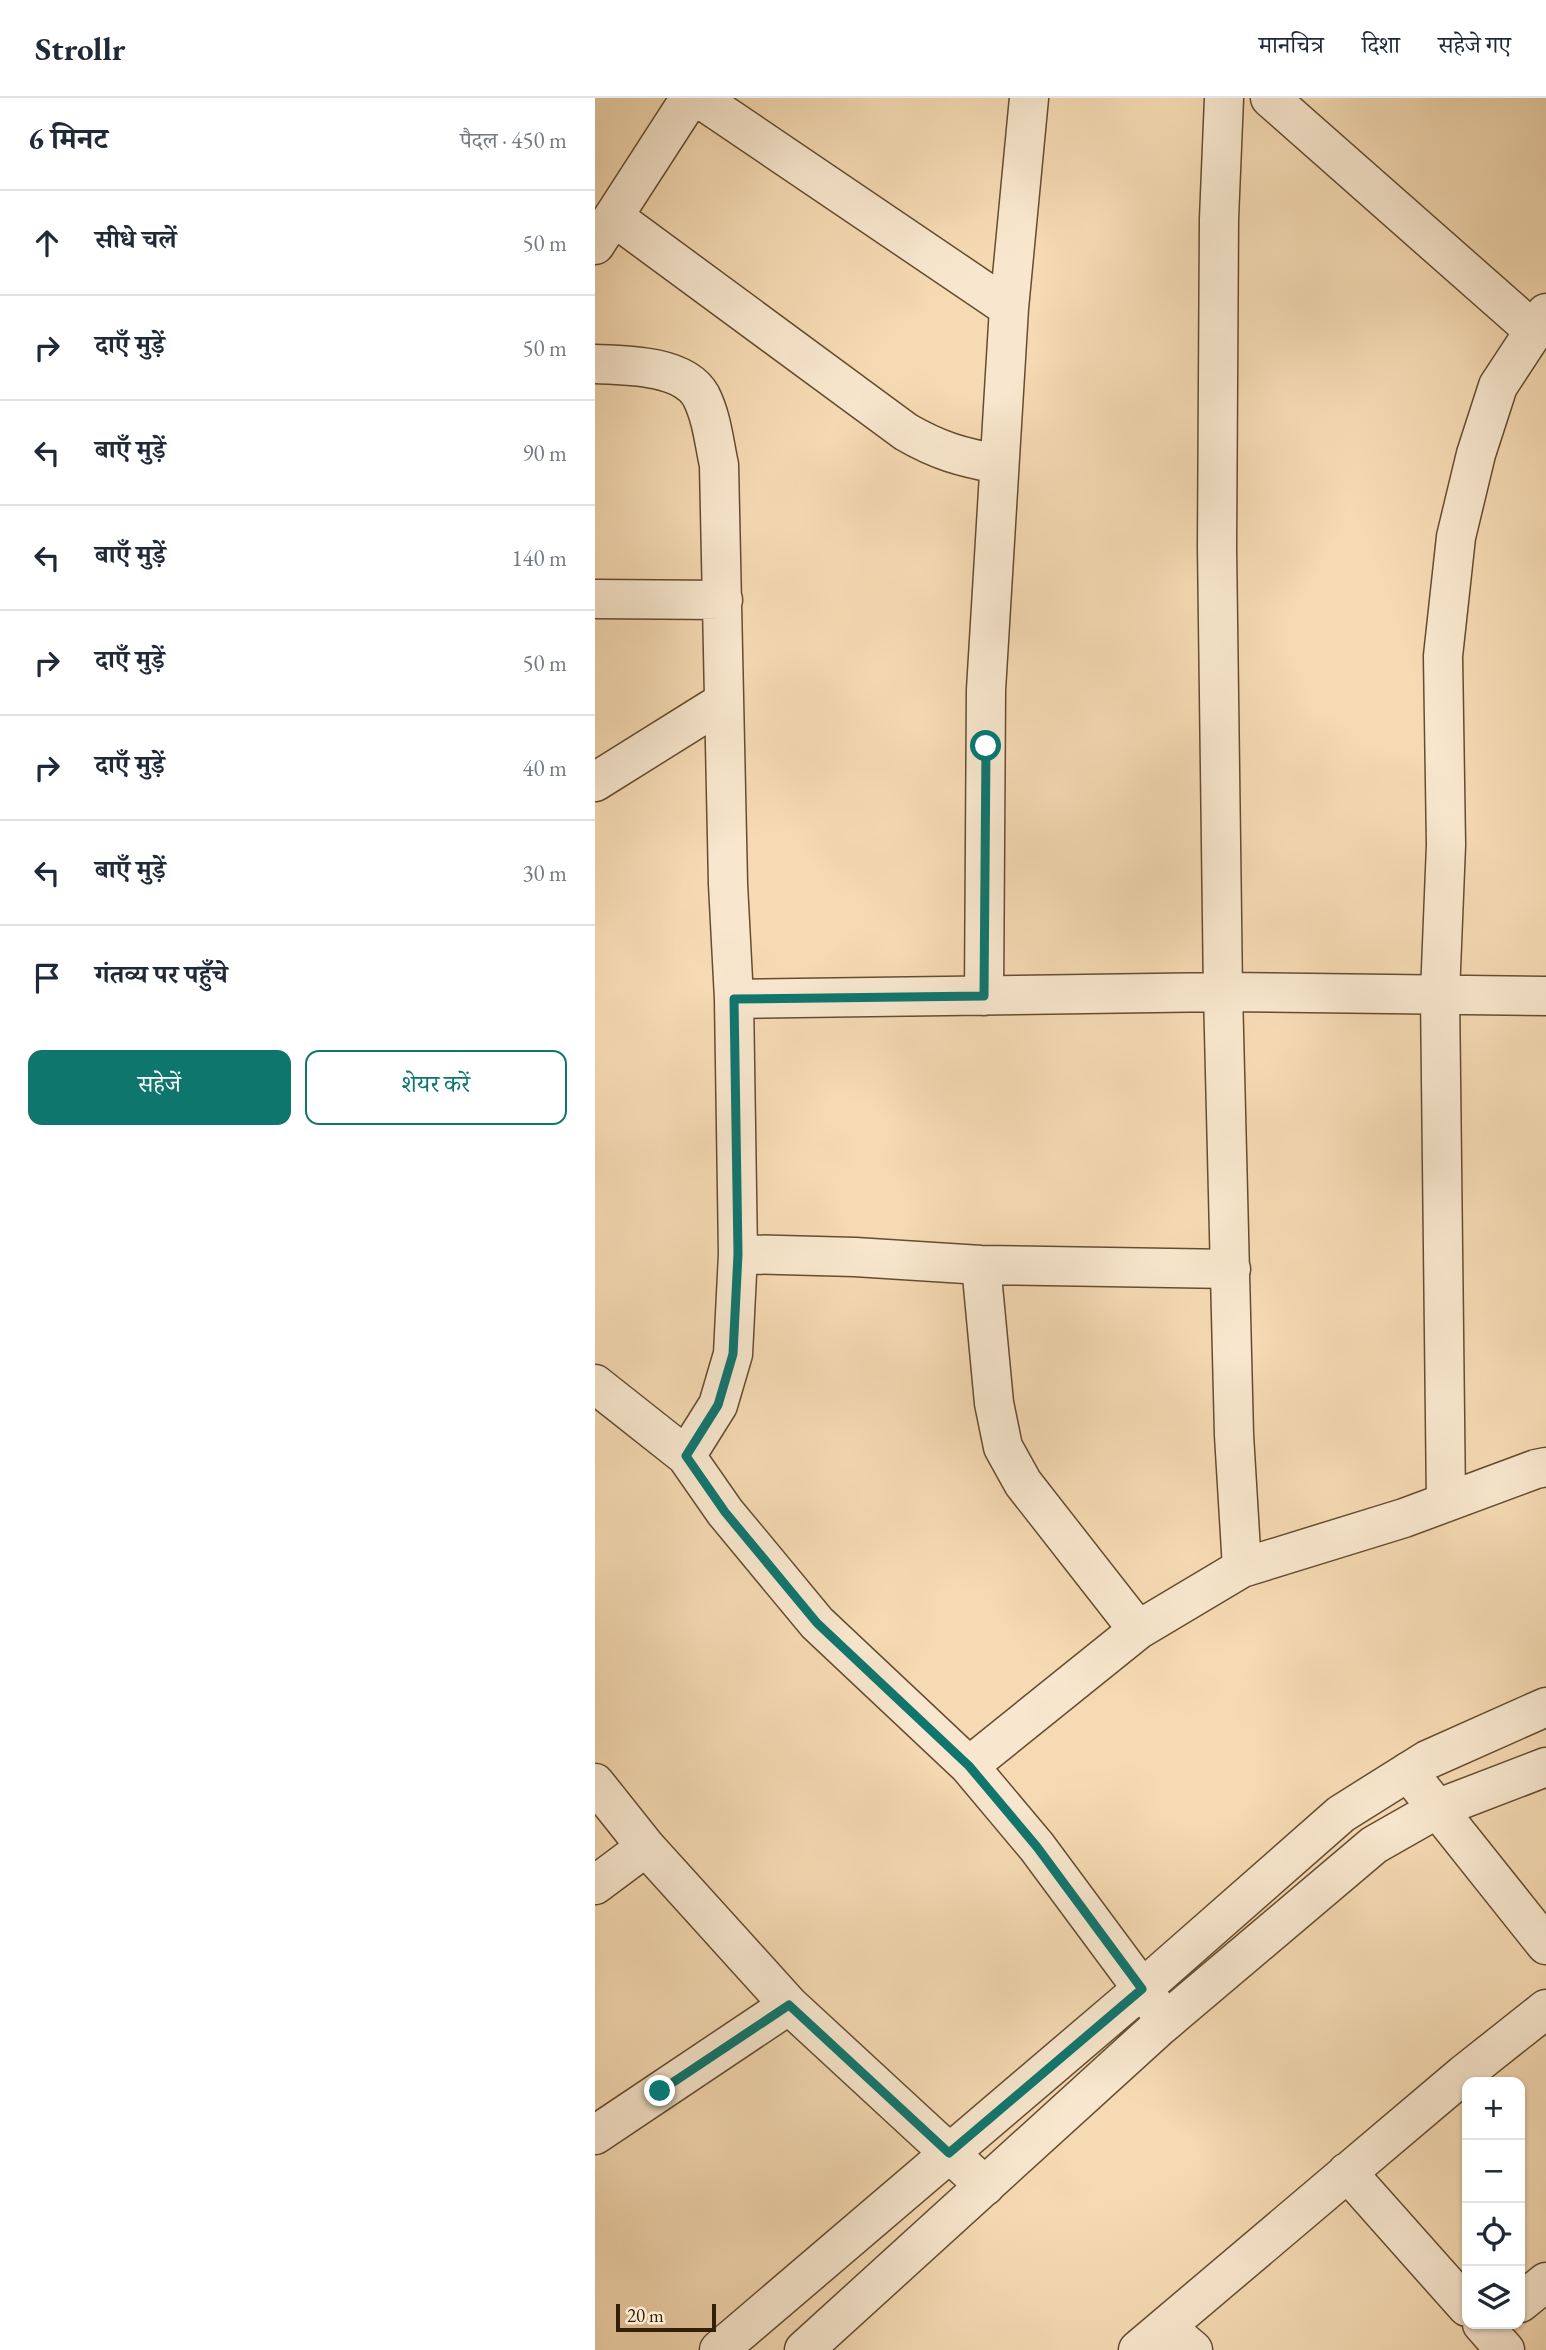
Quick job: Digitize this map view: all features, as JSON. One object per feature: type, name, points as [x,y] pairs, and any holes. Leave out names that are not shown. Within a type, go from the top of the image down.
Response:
[{"type":"street","points":[[690,98],[605,231],[906,432],[934,448],[960,457],[998,464]]},
{"type":"street","points":[[699,98],[1009,308]]},
{"type":"street","points":[[1224,98],[1219,219],[1217,547],[1223,992],[1234,1435],[1242,1567]]},
{"type":"street","points":[[1270,98],[1379,192],[1540,321],[1498,386],[1476,454],[1456,537],[1443,656],[1446,845],[1440,994],[1446,1502]]},
{"type":"street","points":[[984,996],[986,690],[998,464],[1025,100]]},
{"type":"street","points":[[595,336],[641,365]]},
{"type":"street","points":[[595,364],[641,365],[678,376],[699,393],[709,417],[719,465],[728,884],[734,999],[738,1254],[733,1354],[718,1405],[686,1456]]},
{"type":"street","points":[[595,599],[723,600]]},
{"type":"street","points":[[595,782],[723,702]]},
{"type":"street","points":[[734,999],[1223,992],[1546,996]]},
{"type":"street","points":[[738,1254],[855,1257],[981,1265],[1231,1269]]},
{"type":"street","points":[[981,1265],[994,1403],[1003,1447],[1023,1483],[1138,1630]]},
{"type":"street","points":[[595,1384],[686,1456],[725,1512],[817,1623],[969,1766],[1037,1847],[1167,2021]]},
{"type":"street","points":[[969,1766],[1138,1630],[1242,1567],[1404,1518],[1546,1467]]},
{"type":"street","points":[[719,2350],[1142,1989],[1341,1814],[1427,1760],[1546,1707]]},
{"type":"street","points":[[804,2350],[1167,2021],[1374,1845],[1439,1808],[1546,1767]]},
{"type":"street","points":[[1408,1772],[1546,1945]]},
{"type":"street","points":[[595,1783],[646,1847],[789,2005],[985,2186]]},
{"type":"street","points":[[595,1885],[646,1847]]},
{"type":"street","points":[[595,2135],[789,2005]]},
{"type":"street","points":[[1165,2342],[1347,2172],[1546,2009]]},
{"type":"street","points":[[1347,2172],[1462,2299]]},
{"type":"street","points":[[1525,2300],[1546,2282]]},
{"type":"route","points":[[660,2091],[789,2005],[949,2153],[1142,1989],[1037,1847],[969,1766],[817,1623],[725,1512],[686,1456],[718,1405],[733,1354],[738,1254],[734,999],[984,996],[986,746]]}]
